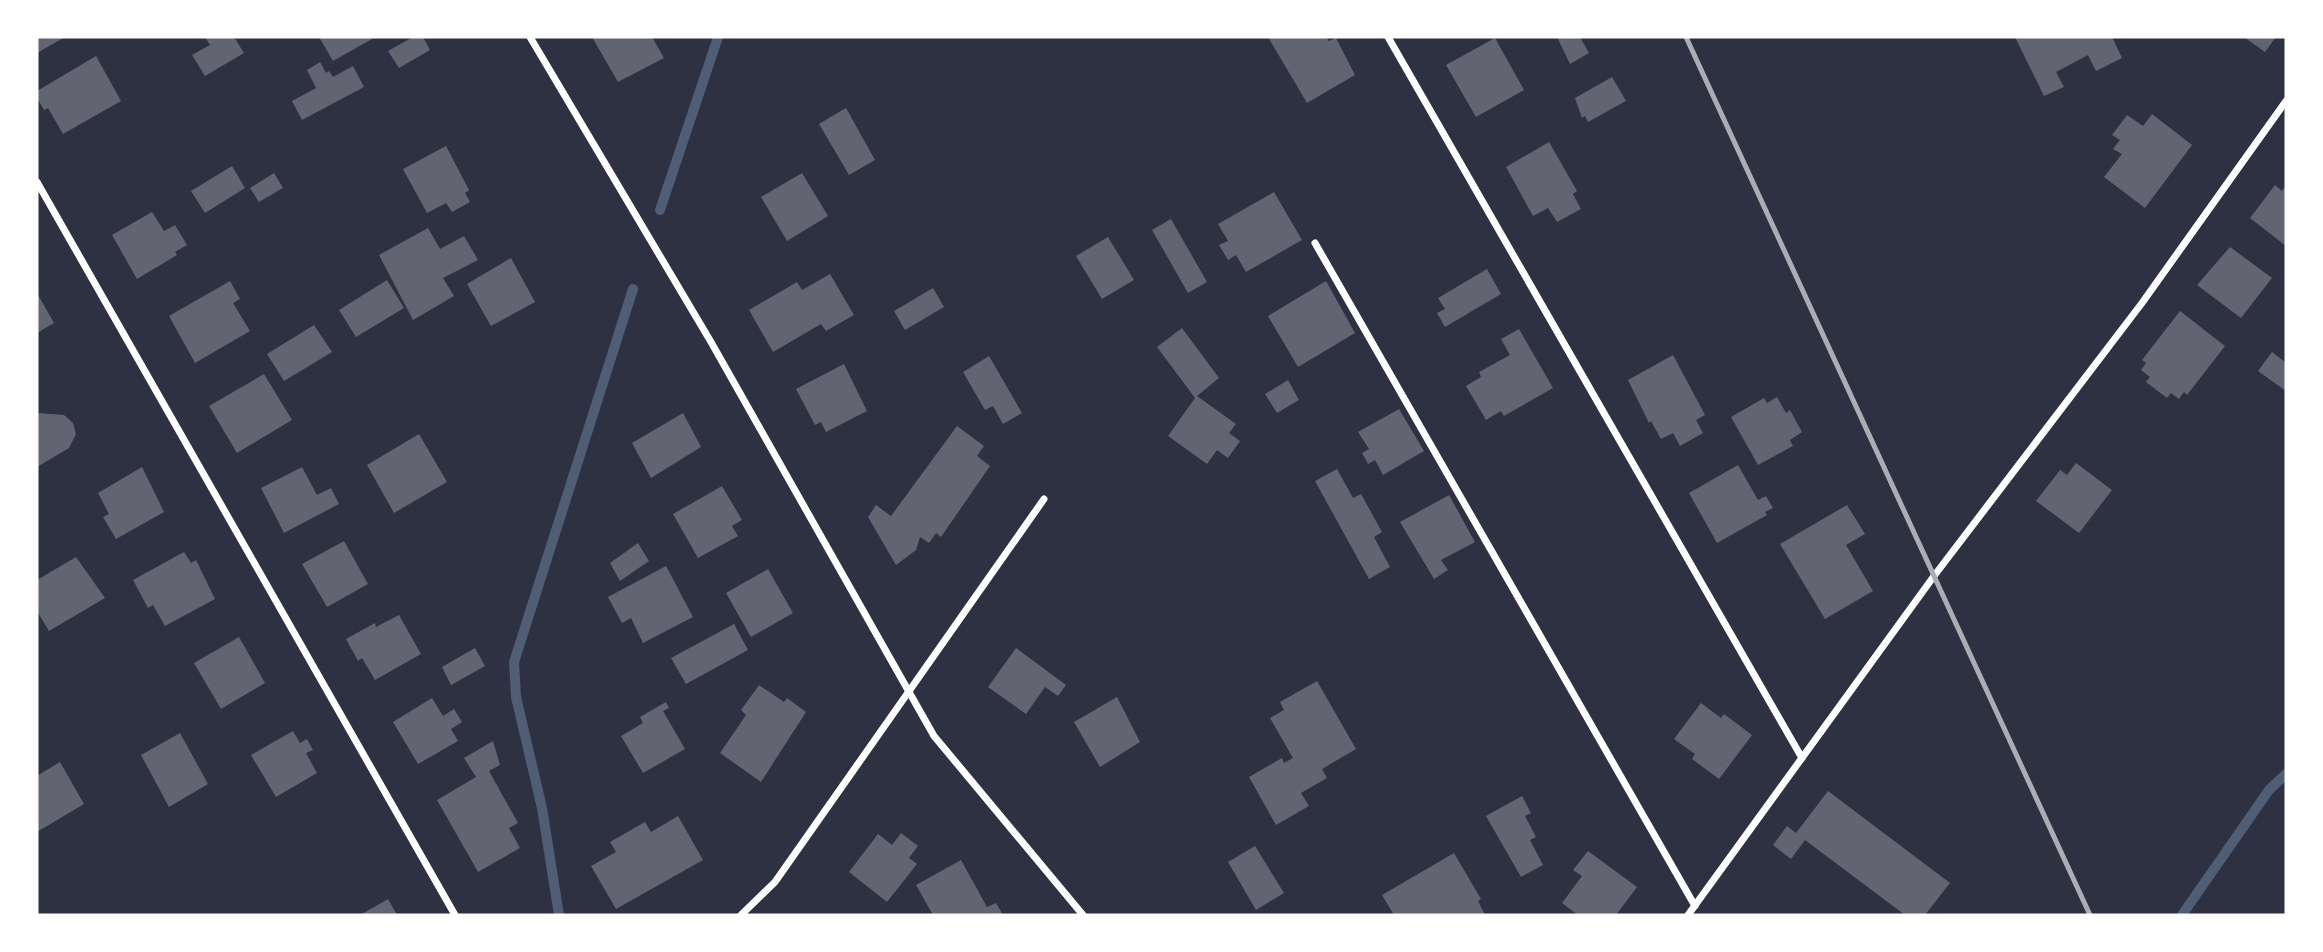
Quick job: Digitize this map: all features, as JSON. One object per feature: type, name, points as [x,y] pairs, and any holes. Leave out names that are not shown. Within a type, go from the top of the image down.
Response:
[{"type":"street","points":[[530,37],[711,342],[934,736],[1083,915]]},
{"type":"street","points":[[1388,37],[1802,758]]},
{"type":"street","points":[[1688,915],[1934,576],[2142,303],[2286,101]]},
{"type":"street","points":[[37,182],[455,915]]},
{"type":"street","points":[[1315,243],[1695,906]]},
{"type":"street","points":[[741,915],[775,882],[1044,499]]},
{"type":"building","points":[[37,37],[65,37],[37,53]]},
{"type":"building","points":[[205,37],[234,37],[244,53],[205,76],[192,55],[210,45]]},
{"type":"building","points":[[319,37],[371,37],[372,39],[333,61]]},
{"type":"building","points":[[413,37],[423,37],[430,50],[399,68],[388,51]]},
{"type":"building","points":[[592,37],[652,37],[664,58],[618,82]]},
{"type":"building","points":[[1268,37],[1326,37],[1329,41],[1336,38],[1355,75],[1307,103]]},
{"type":"building","points":[[1557,37],[1580,37],[1589,53],[1570,64]]},
{"type":"building","points":[[2015,37],[2112,37],[2122,58],[2096,71],[2088,55],[2056,72],[2064,87],[2044,96]]},
{"type":"building","points":[[2244,37],[2276,37],[2265,52]]},
{"type":"building","points":[[1495,38],[1524,90],[1476,117],[1446,65]]},
{"type":"building","points":[[96,56],[121,101],[63,134],[48,108],[44,110],[37,98],[37,91]]},
{"type":"building","points":[[320,62],[326,73],[329,71],[333,77],[353,66],[364,87],[302,120],[292,101],[316,88],[307,70]]},
{"type":"building","points":[[1612,77],[1626,101],[1588,122],[1585,116],[1582,118],[1575,98]]},
{"type":"building","points":[[846,108],[875,160],[849,175],[819,124]]},
{"type":"building","points":[[2152,114],[2192,145],[2145,208],[2104,177],[2122,154],[2113,149],[2120,140],[2112,135],[2127,115],[2143,126]]},
{"type":"building","points":[[1549,142],[1577,191],[1573,194],[1581,209],[1557,222],[1548,208],[1533,216],[1506,167]]},
{"type":"building","points":[[446,146],[469,190],[465,193],[470,202],[452,212],[446,203],[427,213],[403,169]]},
{"type":"building","points":[[232,166],[245,188],[205,213],[191,191]]},
{"type":"building","points":[[274,173],[283,188],[259,202],[250,188]]},
{"type":"building","points":[[802,173],[828,216],[787,241],[761,197]]},
{"type":"building","points":[[2275,185],[2282,191],[2286,185],[2286,246],[2250,218]]},
{"type":"building","points":[[1274,192],[1302,240],[1246,272],[1236,255],[1228,260],[1219,245],[1228,241],[1218,224]]},
{"type":"building","points":[[152,212],[164,231],[175,225],[187,245],[175,252],[177,255],[137,279],[112,235]]},
{"type":"building","points":[[1171,219],[1207,282],[1188,293],[1152,230]]},
{"type":"building","points":[[428,228],[440,249],[464,236],[478,260],[443,278],[454,296],[413,320],[379,255]]},
{"type":"building","points":[[1108,237],[1134,280],[1102,299],[1076,256]]},
{"type":"building","points":[[2230,247],[2272,278],[2241,318],[2197,285]]},
{"type":"building","points":[[511,258],[535,302],[491,326],[467,284]]},
{"type":"building","points":[[1487,269],[1501,294],[1445,327],[1437,313],[1445,309],[1438,298]]},
{"type":"building","points":[[830,274],[854,315],[826,331],[821,324],[773,352],[749,310],[797,282],[802,290]]},
{"type":"building","points":[[387,280],[404,308],[356,337],[339,310]]},
{"type":"building","points":[[230,281],[240,299],[233,303],[250,331],[195,363],[169,316]]},
{"type":"building","points":[[1326,281],[1355,333],[1298,367],[1268,316]]},
{"type":"building","points":[[933,288],[944,307],[905,330],[894,311]]},
{"type":"building","points":[[37,293],[54,323],[37,333]]},
{"type":"building","points":[[2180,311],[2225,346],[2187,395],[2184,392],[2179,399],[2171,393],[2167,398],[2146,382],[2150,377],[2141,370],[2146,363],[2142,360]]},
{"type":"building","points":[[314,325],[332,352],[284,381],[267,354]]},
{"type":"building","points":[[1182,328],[1219,378],[1197,396],[1236,424],[1229,433],[1240,441],[1228,458],[1217,450],[1207,464],[1168,436],[1195,398],[1157,347]]},
{"type":"building","points":[[1519,329],[1553,388],[1504,416],[1501,411],[1486,420],[1466,386],[1481,377],[1479,372],[1510,355],[1501,339]]},
{"type":"building","points":[[2272,352],[2286,363],[2286,391],[2258,371]]},
{"type":"building","points":[[1673,355],[1705,415],[1696,420],[1703,433],[1680,446],[1673,433],[1661,439],[1651,421],[1649,423],[1628,380]]},
{"type":"building","points":[[989,356],[1022,413],[1003,424],[993,406],[985,410],[963,372]]},
{"type":"building","points":[[844,364],[867,411],[826,432],[821,422],[815,425],[796,389]]},
{"type":"building","points":[[264,374],[292,420],[237,453],[209,406]]},
{"type":"building","points":[[1288,380],[1299,400],[1277,413],[1265,394]]},
{"type":"building","points":[[1777,397],[1786,413],[1790,410],[1802,432],[1790,440],[1793,446],[1758,465],[1731,417],[1764,398],[1767,403]]},
{"type":"building","points":[[1399,409],[1424,451],[1383,475],[1375,460],[1368,464],[1362,453],[1369,449],[1358,432]]},
{"type":"building","points":[[37,413],[64,415],[73,423],[76,434],[69,448],[37,467]]},
{"type":"building","points":[[683,413],[701,447],[651,478],[632,443]]},
{"type":"building","points":[[957,426],[984,446],[977,456],[990,466],[941,537],[936,533],[929,543],[920,537],[916,550],[896,565],[868,517],[876,505],[891,516]]},
{"type":"building","points":[[419,434],[447,482],[394,513],[367,465]]},
{"type":"building","points":[[2076,463],[2112,490],[2079,533],[2036,501],[2060,470],[2067,475]]},
{"type":"building","points":[[1738,465],[1758,500],[1766,496],[1773,508],[1765,512],[1767,515],[1717,543],[1689,493]]},
{"type":"building","points":[[142,467],[164,512],[116,539],[103,517],[109,514],[98,493]]},
{"type":"building","points":[[302,467],[317,495],[331,488],[339,504],[284,533],[261,488]]},
{"type":"building","points":[[1337,469],[1353,498],[1361,494],[1382,532],[1374,537],[1390,567],[1369,579],[1315,481]]},
{"type":"building","points":[[722,486],[742,520],[732,526],[738,536],[698,558],[673,514]]},
{"type":"building","points":[[1449,495],[1475,542],[1441,560],[1448,570],[1434,579],[1400,522]]},
{"type":"building","points":[[1847,505],[1865,534],[1846,545],[1873,591],[1825,619],[1780,544]]},
{"type":"building","points":[[344,541],[368,584],[327,607],[302,564]]},
{"type":"building","points":[[638,543],[649,561],[620,581],[610,563]]},
{"type":"building","points":[[184,552],[191,563],[196,560],[215,599],[165,626],[153,605],[148,608],[133,580]]},
{"type":"building","points":[[76,557],[105,598],[49,631],[37,611],[37,580]]},
{"type":"building","points":[[666,566],[693,617],[643,643],[631,618],[622,623],[608,597]]},
{"type":"building","points":[[768,569],[793,613],[751,637],[726,593]]},
{"type":"building","points":[[399,615],[421,654],[375,680],[362,658],[358,661],[346,639],[375,623],[376,627]]},
{"type":"building","points":[[734,624],[748,650],[686,684],[671,658]]},
{"type":"building","points":[[239,637],[265,683],[221,709],[194,663]]},
{"type":"building","points":[[475,648],[485,666],[451,685],[442,667]]},
{"type":"building","points":[[1016,648],[1066,685],[1058,696],[1045,687],[1026,714],[988,687]]},
{"type":"building","points":[[1317,681],[1356,749],[1322,769],[1327,778],[1301,793],[1309,806],[1276,825],[1249,777],[1282,758],[1284,763],[1293,758],[1270,718],[1284,710],[1280,702]]},
{"type":"building","points":[[759,685],[784,702],[787,698],[806,712],[761,782],[720,753],[746,715],[741,710]]},
{"type":"building","points":[[1117,697],[1140,742],[1100,767],[1074,722]]},
{"type":"building","points":[[432,698],[443,716],[454,709],[462,722],[451,729],[458,741],[418,764],[393,722]]},
{"type":"building","points":[[666,702],[669,708],[663,711],[685,749],[643,773],[621,736],[643,723],[640,717]]},
{"type":"building","points":[[1701,703],[1721,718],[1724,714],[1752,735],[1719,779],[1692,759],[1695,754],[1674,739]]},
{"type":"building","points":[[293,731],[300,743],[307,739],[313,750],[306,753],[317,773],[276,797],[251,755]]},
{"type":"building","points":[[180,733],[208,784],[169,807],[141,755]]},
{"type":"building","points":[[493,741],[500,765],[489,771],[518,823],[509,828],[520,848],[478,872],[437,800],[476,777],[464,758]]},
{"type":"building","points":[[60,762],[84,804],[37,832],[37,776]]},
{"type":"building","points":[[1828,791],[1950,883],[1925,915],[1905,915],[1805,840],[1791,859],[1773,845],[1787,826],[1796,833]]},
{"type":"building","points":[[1522,796],[1531,813],[1525,816],[1536,837],[1530,840],[1543,865],[1521,877],[1486,816]]},
{"type":"building","points":[[678,816],[703,860],[616,909],[591,866],[616,852],[610,842],[645,822],[651,832]]},
{"type":"building","points":[[901,833],[918,846],[909,858],[917,864],[887,902],[849,872],[878,834],[892,845]]},
{"type":"building","points":[[1255,846],[1284,893],[1256,910],[1228,862]]},
{"type":"building","points":[[1588,851],[1637,887],[1616,915],[1578,915],[1562,903],[1582,876],[1573,870]]},
{"type":"building","points":[[1454,853],[1481,899],[1478,901],[1485,915],[1394,915],[1382,895]]},
{"type":"building","points":[[961,860],[987,907],[996,903],[1003,915],[933,915],[916,885]]},
{"type":"building","points":[[388,899],[397,915],[360,915]]},
{"type":"waterway","points":[[660,210],[718,37]]},
{"type":"waterway","points":[[559,915],[542,808],[516,697],[514,662],[633,289]]},
{"type":"waterway","points":[[2182,915],[2269,790],[2286,774]]},
{"type":"railway","points":[[1686,37],[2090,915]]}]
